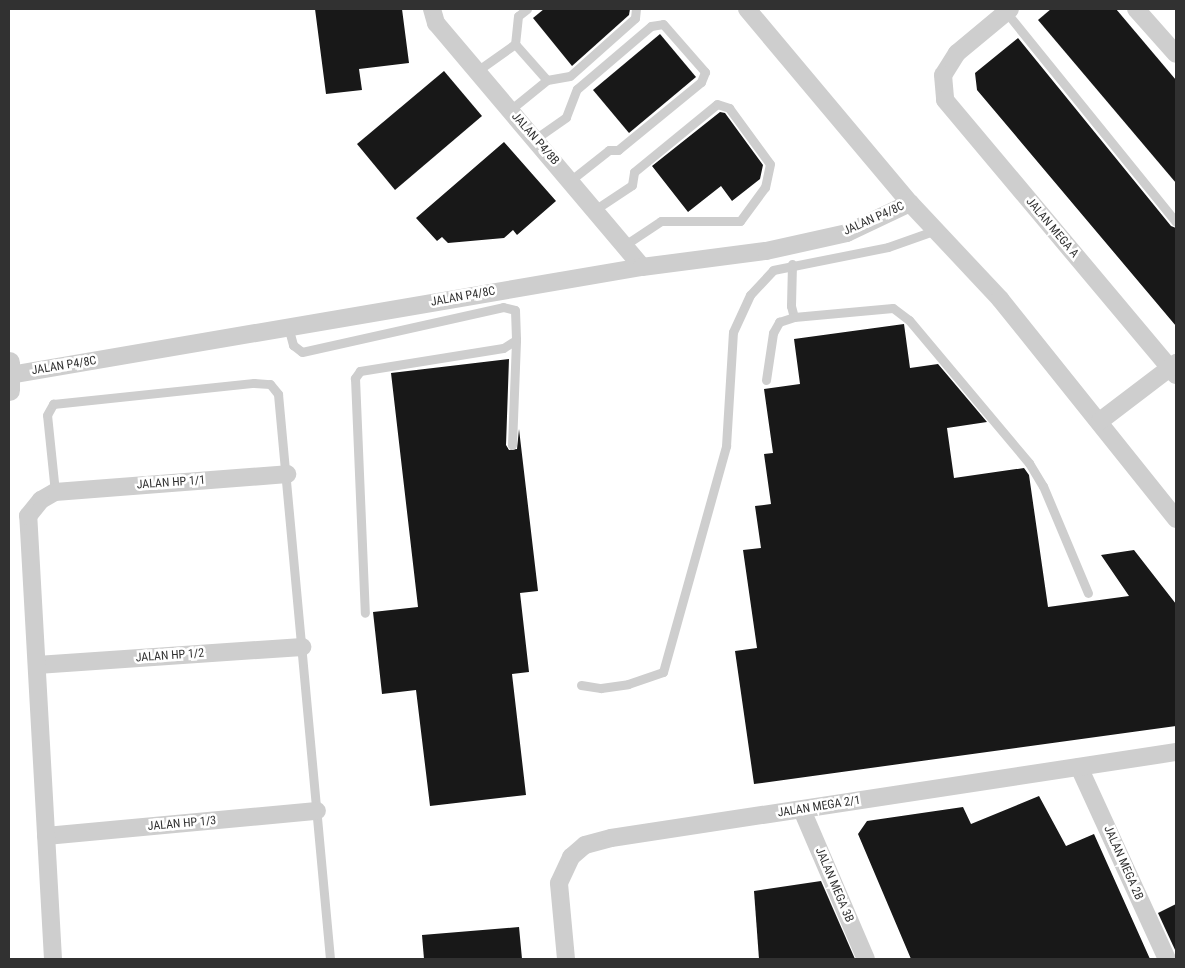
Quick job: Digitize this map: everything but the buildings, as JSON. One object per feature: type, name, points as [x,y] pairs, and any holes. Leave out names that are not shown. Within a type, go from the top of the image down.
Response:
[{"type":"street","name":"JALAN P4/8B","points":[[432,9],[436,23],[596,209],[642,267]]},
{"type":"street","points":[[747,9],[910,203],[1000,299],[1100,421],[1176,519]]},
{"type":"street","points":[[1136,9],[1174,47]]},
{"type":"street","name":"JALAN MEGA A","points":[[1008,10],[957,53],[943,75],[945,100],[1174,369]]},
{"type":"street","name":"JALAN P4/8C","points":[[9,376],[288,330],[642,267],[766,251],[847,232],[910,203]]},
{"type":"street","points":[[1100,421],[1174,369]]},
{"type":"street","name":"JALAN HP 1/1","points":[[55,492],[287,474]]},
{"type":"street","points":[[54,959],[28,516],[41,500],[55,492]]},
{"type":"street","name":"JALAN HP 1/2","points":[[37,665],[302,647]]},
{"type":"street","name":"JALAN MEGA 2/1","points":[[566,959],[559,883],[571,857],[585,845],[1176,752]]},
{"type":"street","name":"JALAN MEGA 2B","points":[[1079,767],[1167,959]]},
{"type":"street","name":"JALAN MEGA 3B","points":[[802,810],[866,959]]},
{"type":"street","name":"JALAN HP 1/3","points":[[46,836],[317,811]]},
{"type":"lane","points":[[527,9],[518,16],[515,44],[547,80]]},
{"type":"lane","points":[[510,110],[547,80],[570,76],[635,18],[636,9]]},
{"type":"lane","points":[[1008,10],[1176,222]]},
{"type":"lane","points":[[536,139],[566,117],[577,89],[651,26],[662,24],[705,72],[700,82],[618,150],[609,150],[571,180]]},
{"type":"lane","points":[[476,71],[515,44]]},
{"type":"lane","points":[[596,209],[632,185],[634,172],[717,104],[729,108],[770,164],[765,186],[740,221],[661,221],[625,245]]},
{"type":"lane","points":[[581,686],[601,688],[628,684],[663,672],[726,446],[733,332],[750,295],[773,270],[792,264],[888,247],[936,230]]},
{"type":"lane","points":[[792,264],[791,306],[794,317]]},
{"type":"lane","points":[[288,330],[293,345],[302,352],[503,308],[515,310],[516,340],[512,445]]},
{"type":"lane","points":[[766,380],[773,333],[779,322],[794,317],[892,308],[901,311],[1029,463],[1043,486],[1088,593]]},
{"type":"lane","points":[[365,613],[355,378],[360,371],[503,348],[516,340]]},
{"type":"lane","points":[[55,492],[47,415],[53,404],[254,383],[270,384],[278,394],[287,474],[330,959]]}]
